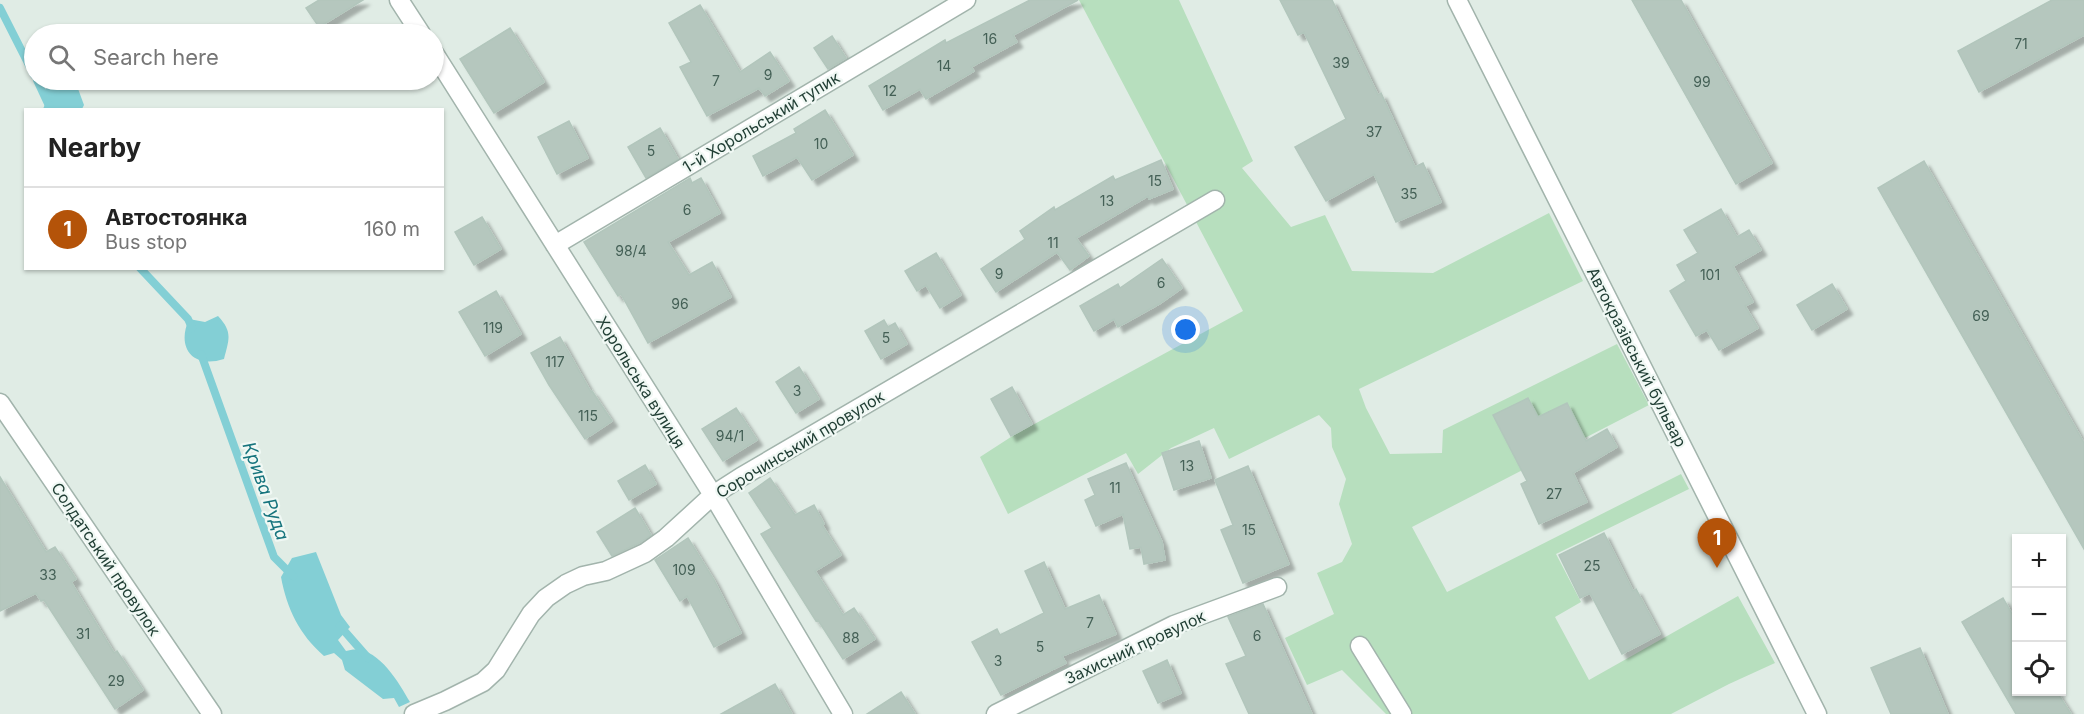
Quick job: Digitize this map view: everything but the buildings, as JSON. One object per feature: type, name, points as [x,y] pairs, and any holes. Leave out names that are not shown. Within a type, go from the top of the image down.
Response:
[{"type":"street","points":[[400,0],[415,24]]},
{"type":"street","name":"1-й Хорольський тупик","points":[[555,245],[966,0]]},
{"type":"street","name":"Автокразівський бульвар","points":[[1457,0],[1817,714]]},
{"type":"street","name":"Хорольська вулиця","points":[[444,69],[713,495],[843,714]]},
{"type":"street","name":"Сорочинський провулок","points":[[414,714],[445,702],[483,682],[496,670],[531,614],[546,598],[566,584],[583,576],[606,571],[645,553],[666,538],[713,495],[1215,200]]},
{"type":"street","name":"Солдатський провулок","points":[[0,403],[212,714]]},
{"type":"street","name":"Захисний провулок","points":[[996,714],[1174,625],[1277,586]]},
{"type":"street","points":[[1360,646],[1402,714]]},
{"type":"green space","points":[[1079,0],[1179,0],[1253,161],[1242,168],[1291,227],[1325,215],[1352,271],[1433,273],[1549,213],[1583,281],[1359,389],[1366,408],[1390,454],[1442,453],[1443,430],[1617,344],[1649,405],[1412,527],[1447,592],[1681,474],[1689,489],[1556,554],[1581,602],[1555,617],[1589,680],[1738,596],[1775,663],[1671,714],[1386,714],[1342,670],[1307,685],[1285,638],[1334,614],[1317,573],[1342,562],[1352,544],[1339,504],[1346,479],[1332,447],[1331,428],[1319,415],[1229,459],[1214,428],[1171,448],[1138,474],[1126,453],[1008,514],[980,457],[1014,435],[1243,311]]},
{"type":"water","points":[[45,90],[78,90],[84,105],[82,108],[43,108],[46,102],[42,96]]},
{"type":"water","points":[[218,316],[228,331],[224,359],[204,361],[196,358],[186,347],[186,329],[189,319],[205,322]]},
{"type":"water","points":[[316,552],[341,615],[350,627],[338,640],[346,651],[357,649],[376,657],[392,674],[410,702],[399,707],[394,698],[383,699],[345,670],[342,660],[334,653],[324,656],[301,630],[287,600],[281,577],[292,558]]},
{"type":"waterway","name":"Крива Руда","points":[[0,8],[24,55]]},
{"type":"waterway","name":"Крива Руда","points":[[42,90],[50,108]]},
{"type":"waterway","name":"Крива Руда","points":[[142,270],[188,319],[192,328]]},
{"type":"waterway","name":"Крива Руда","points":[[201,354],[274,557],[293,576]]},
{"type":"waterway","name":"Крива Руда","points":[[340,626],[368,658]]},
{"type":"place","name":"Автостоянка","points":[[1717,568]]}]
